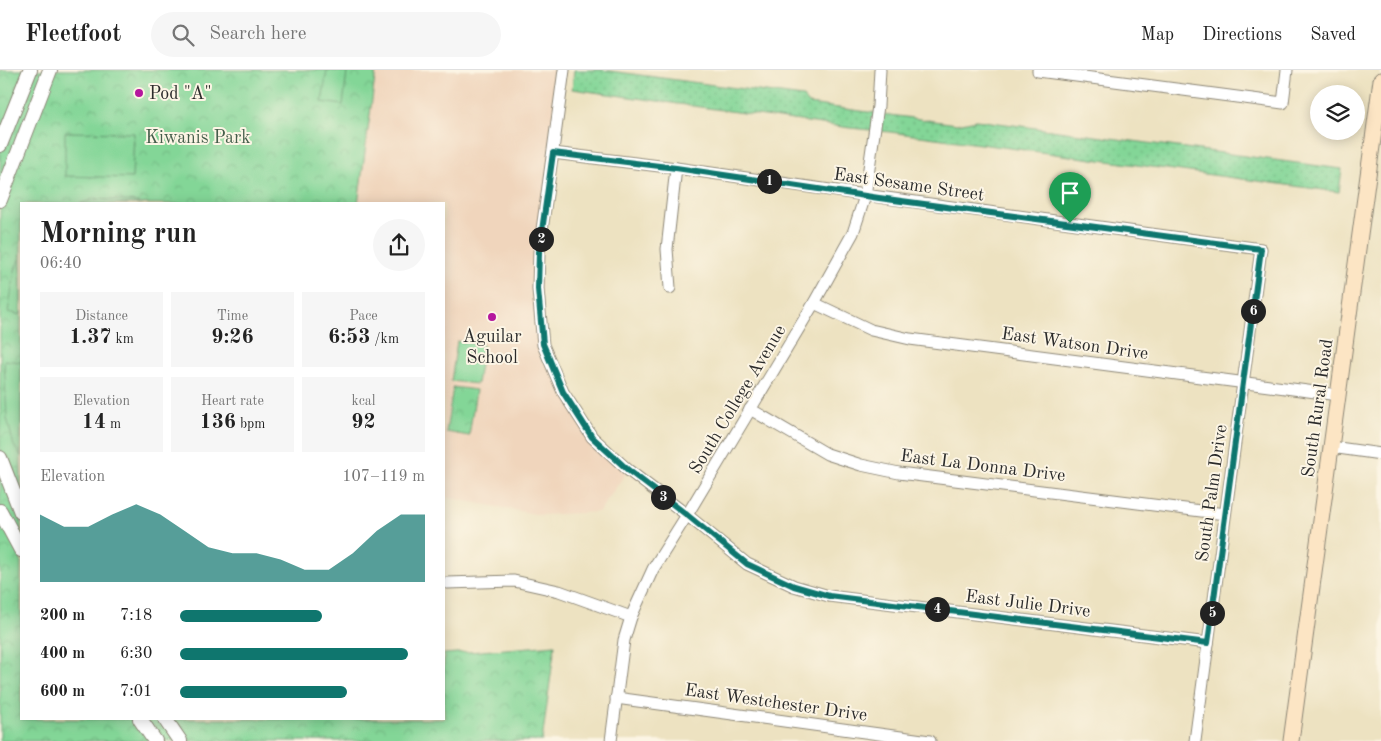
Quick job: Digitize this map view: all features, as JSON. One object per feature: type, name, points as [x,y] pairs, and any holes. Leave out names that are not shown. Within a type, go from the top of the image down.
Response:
[{"type":"main road","name":"South Rural Road","points":[[1291,741],[1381,80]]},
{"type":"street","points":[[0,145],[30,70]]},
{"type":"street","points":[[0,200],[50,70]]},
{"type":"street","name":"East Julie Drive","points":[[564,70],[539,252],[538,289],[543,344],[563,392],[592,437],[628,470],[747,564],[794,586],[829,596],[1208,643]]},
{"type":"street","name":"South College Avenue","points":[[611,741],[624,640],[631,617],[653,569],[814,303],[853,233],[865,196],[878,106],[880,70]]},
{"type":"street","points":[[1038,70],[1284,103],[1288,70]]},
{"type":"street","name":"East Sesame Street","points":[[553,153],[676,168],[865,196],[1261,249]]},
{"type":"street","points":[[670,288],[667,248],[676,168]]},
{"type":"street","name":"South Palm Drive","points":[[1195,741],[1261,249]]},
{"type":"street","name":"East Watson Drive","points":[[814,303],[871,330],[910,339],[1338,395]]},
{"type":"street","name":"East La Donna Drive","points":[[750,409],[827,454],[861,465],[900,473],[1226,514]]},
{"type":"street","points":[[1331,447],[1381,454]]},
{"type":"street","points":[[0,458],[20,509]]},
{"type":"street","points":[[0,511],[20,548]]},
{"type":"street","points":[[447,583],[514,581],[559,591],[631,617]]},
{"type":"street","name":"East Westchester Drive","points":[[616,698],[930,741]]},
{"type":"street","points":[[141,720],[155,741]]},
{"type":"street","points":[[165,720],[180,741]]},
{"type":"shaded area","name":"Aguilar School","points":[[376,70],[564,70],[539,252],[543,345],[592,437],[628,470],[599,512],[541,515],[445,497],[445,202],[358,202]]},
{"type":"green space","name":"Kiwanis Park","points":[[0,70],[376,70],[358,202],[20,202],[20,720],[445,720],[445,654],[555,645],[542,741],[0,741]]},
{"type":"green space","points":[[327,70],[347,72],[343,105],[322,102]]},
{"type":"green space","points":[[574,70],[603,70],[803,97],[809,104],[957,124],[976,120],[1342,169],[1339,192],[850,128],[572,89]]},
{"type":"green space","points":[[65,132],[134,133],[132,178],[65,176]]},
{"type":"green space","points":[[96,199],[138,202],[85,202]]},
{"type":"green space","points":[[20,256],[20,315],[8,312],[15,271]]},
{"type":"green space","points":[[457,341],[483,345],[477,384],[451,381]]},
{"type":"green space","points":[[4,360],[20,362],[20,455],[14,446],[7,418]]},
{"type":"green space","points":[[453,387],[476,390],[469,436],[446,432]]},
{"type":"place","name":"Pod \"A\"","points":[[139,93]]},
{"type":"place","name":"Aguilar School","points":[[492,317]]},
{"type":"route","points":[[553,153],[676,168],[850,194],[1070,223],[1261,249],[1208,643],[829,596],[794,586],[747,564],[628,470],[592,437],[563,392],[543,344],[538,289],[539,252],[553,153]]}]
